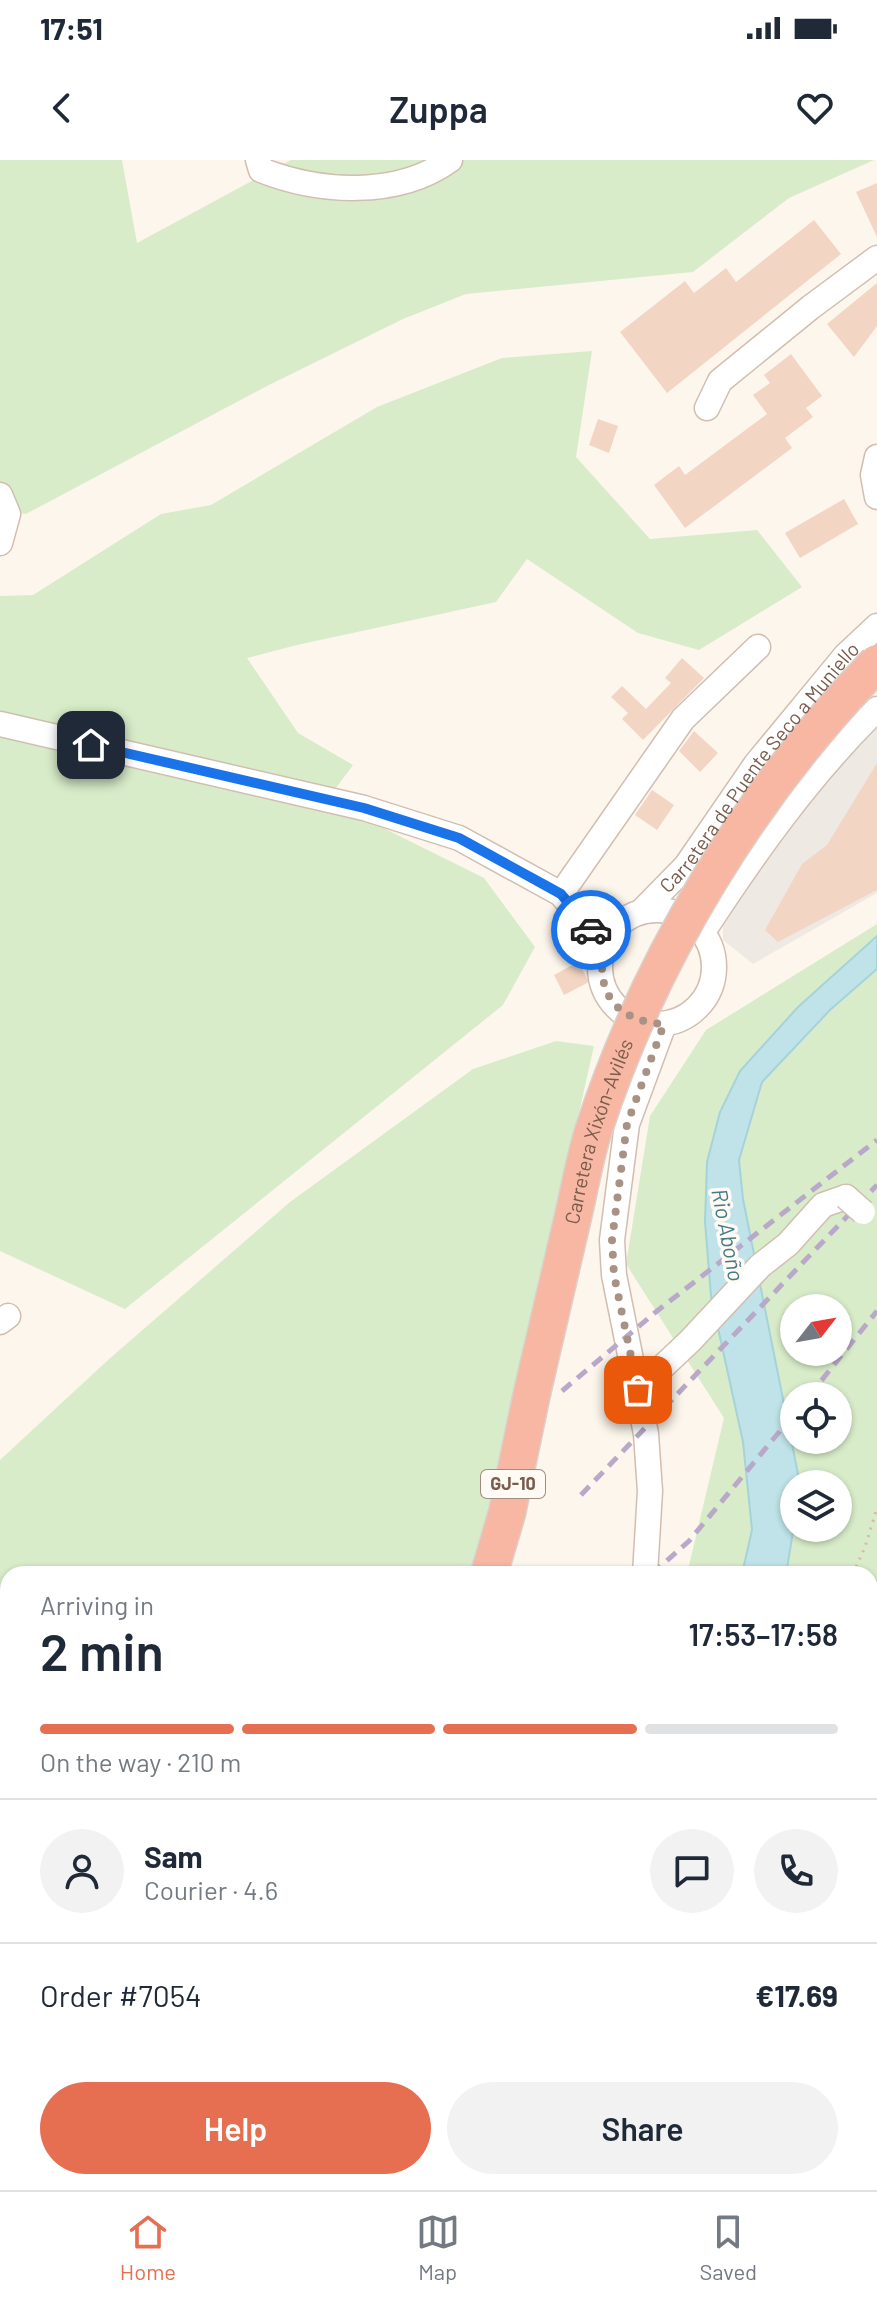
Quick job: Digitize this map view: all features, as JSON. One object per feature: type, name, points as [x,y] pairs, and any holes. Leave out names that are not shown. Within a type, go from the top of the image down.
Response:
[{"type":"highway","name":"Carretera Xixón-Avilés","points":[[491,1566],[507,1513],[593,1133],[634,1026],[693,906],[743,825],[828,716],[877,663]]},
{"type":"street","points":[[258,160],[261,170],[286,180],[329,187],[376,187],[434,171],[450,160]]},
{"type":"street","points":[[707,408],[720,381],[877,258]]},
{"type":"street","points":[[877,457],[873,475],[877,497]]},
{"type":"street","points":[[0,495],[8,514],[0,543]]},
{"type":"street","name":"Carretera de Puente Seco a Muniello","points":[[642,911],[686,866],[756,764],[846,655],[877,626]]},
{"type":"street","points":[[561,894],[683,719],[758,647]]},
{"type":"street","points":[[703,932],[750,860],[805,787],[877,709]]},
{"type":"street","points":[[0,724],[364,808],[459,838],[561,894],[604,946]]},
{"type":"street","points":[[659,909],[676,912],[691,920],[703,932],[714,954],[714,978],[704,1000],[687,1016],[664,1024],[644,1023],[626,1015],[612,1002],[603,984],[600,965],[604,946],[613,931],[626,919],[642,911],[659,909]]},
{"type":"street","points":[[645,1566],[650,1491],[646,1434],[614,1275],[612,1240],[627,1124],[664,1024]]},
{"type":"street","points":[[638,1390],[690,1341],[760,1266],[788,1244],[823,1205],[862,1209]]},
{"type":"path","points":[[857,1566],[877,1508]]},
{"type":"shaded area","points":[[877,725],[877,893],[753,964],[723,940],[723,926],[796,813]]},
{"type":"green space","points":[[0,160],[122,160],[137,243],[291,160],[874,160],[789,198],[693,272],[466,294],[403,319],[267,386],[26,514],[0,511]]},
{"type":"green space","points":[[592,351],[576,457],[650,539],[757,530],[802,587],[699,650],[638,633],[527,559],[496,602],[247,658],[298,733],[353,765],[327,800],[484,878],[535,947],[503,1005],[125,1309],[0,1251],[0,596],[33,595],[161,514],[211,505],[377,407],[502,358]]},
{"type":"green space","points":[[877,924],[877,1566],[689,1566],[724,1418],[626,1264],[650,1116],[706,1030]]},
{"type":"green space","points":[[556,1041],[594,1046],[477,1566],[0,1566],[0,1460],[108,1360],[290,1202],[473,1069]]},
{"type":"water","name":"Rio Aboño","points":[[877,936],[877,969],[830,1010],[762,1082],[739,1160],[743,1199],[780,1384],[780,1454],[794,1454],[797,1470],[780,1470],[780,1542],[791,1542],[787,1566],[744,1566],[752,1530],[743,1442],[711,1296],[705,1222],[707,1162],[720,1112],[740,1071],[798,1007]]},
{"type":"building","points":[[877,183],[877,237],[856,192]]},
{"type":"building","points":[[814,220],[841,254],[667,393],[620,332],[685,281],[694,293],[726,268],[736,282]]},
{"type":"building","points":[[877,283],[877,326],[854,357],[827,324]]},
{"type":"building","points":[[791,354],[822,396],[806,408],[813,417],[785,438],[792,448],[685,528],[654,485],[679,466],[685,475],[767,414],[753,395],[770,383],[764,375]]},
{"type":"building","points":[[598,419],[618,426],[609,453],[589,445]]},
{"type":"building","points":[[844,499],[858,524],[800,558],[785,533]]},
{"type":"building","points":[[682,658],[704,678],[643,740],[622,719],[628,713],[611,697],[622,686],[646,709],[671,683],[665,678]]},
{"type":"building","points":[[694,731],[718,753],[700,772],[679,751]]},
{"type":"building","points":[[877,763],[877,890],[778,942],[765,930],[802,864],[827,845]]},
{"type":"building","points":[[652,790],[674,805],[657,830],[635,815]]},
{"type":"building","points":[[578,962],[589,982],[564,995],[554,975]]},
{"type":"railway","points":[[562,1391],[657,1311],[877,1140]]},
{"type":"railway","points":[[581,1495],[877,1185]]},
{"type":"railway","points":[[820,1382],[877,1311]]},
{"type":"railway","points":[[661,1566],[689,1541],[780,1431]]},
{"type":"way so far","points":[[591,930],[604,946],[600,965],[603,984],[612,1002],[626,1015],[644,1023],[664,1024],[627,1124],[612,1240],[614,1275],[638,1390]]},
{"type":"route","points":[[91,745],[364,808],[459,838],[561,894],[591,930]]}]
